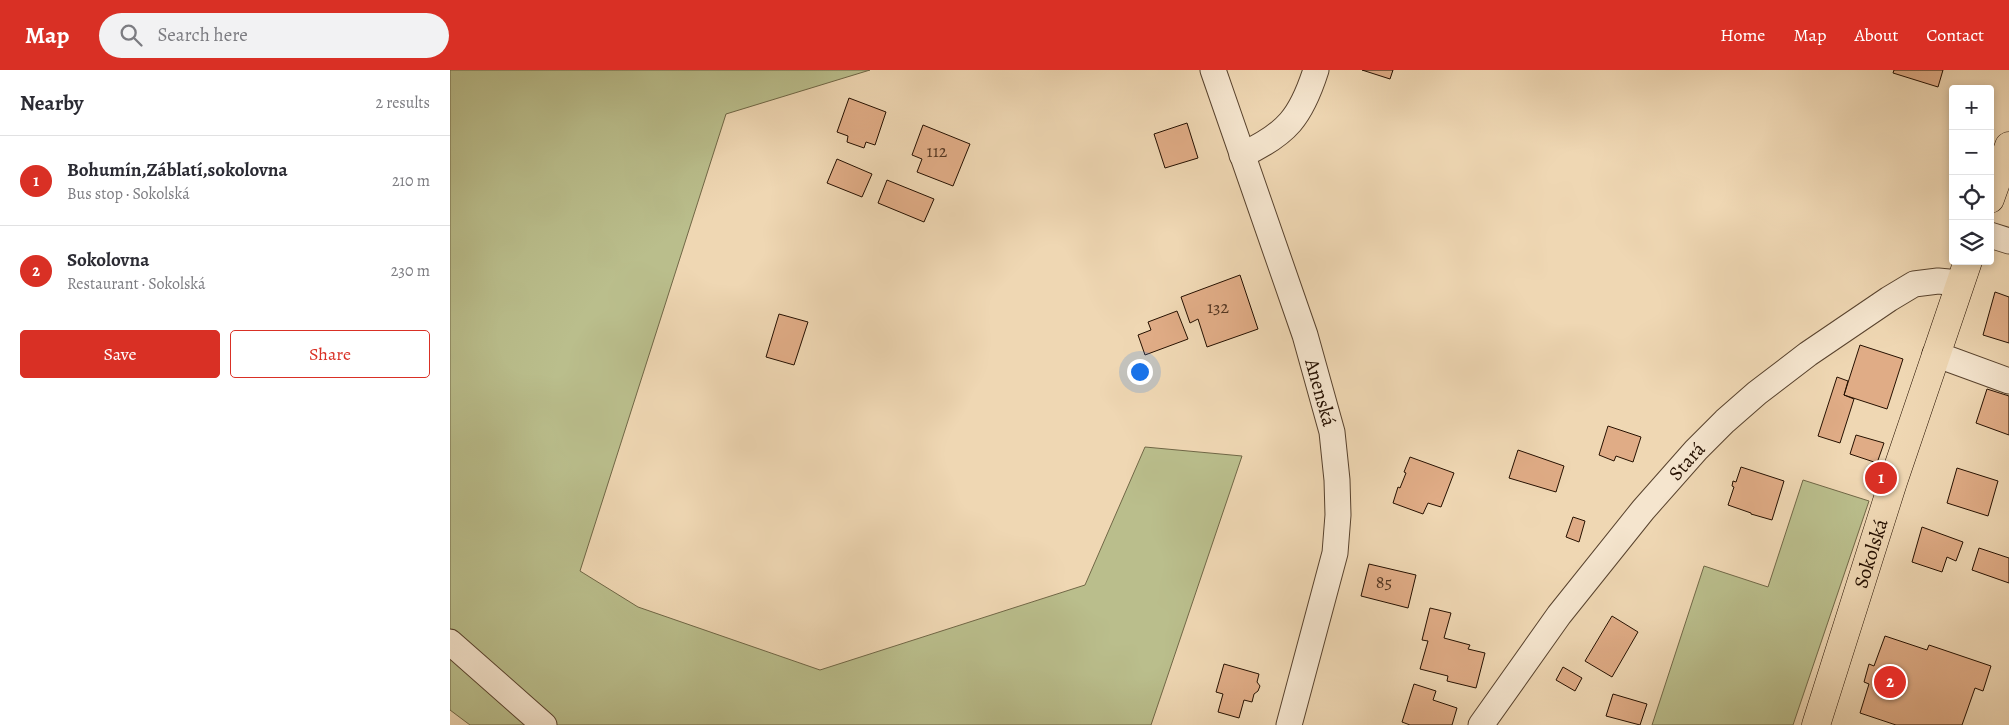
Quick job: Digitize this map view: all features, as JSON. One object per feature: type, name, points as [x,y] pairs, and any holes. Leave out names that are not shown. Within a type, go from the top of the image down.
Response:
[{"type":"main road","points":[[1994,188],[2009,146]]},
{"type":"main road","name":"Sokolská","points":[[1816,725],[1935,354],[1964,272]]},
{"type":"street","name":"Anenská","points":[[1213,70],[1305,335],[1332,432],[1337,480],[1338,515],[1335,552],[1289,725]]},
{"type":"street","points":[[1242,155],[1267,143],[1282,132],[1300,111],[1316,70]]},
{"type":"street","points":[[1994,236],[2009,241]]},
{"type":"street","name":"Stará","points":[[1481,725],[1559,614],[1696,450],[1757,393],[1889,298],[1914,284],[1938,281],[1964,272]]},
{"type":"street","points":[[1935,354],[2009,381]]},
{"type":"street","points":[[450,642],[544,725]]},
{"type":"green space","points":[[450,70],[870,70],[726,114],[580,571],[638,607],[820,670],[1085,585],[1145,447],[1242,456],[1151,725],[470,725],[450,710]]},
{"type":"green space","points":[[1803,480],[1869,501],[1793,725],[1652,725],[1704,566],[1768,587]]},
{"type":"building","points":[[1362,70],[1393,70],[1390,79]]},
{"type":"building","points":[[1894,70],[1943,70],[1938,87],[1893,73]]},
{"type":"building","points":[[849,98],[886,112],[875,145],[866,142],[864,148],[847,142],[848,136],[837,132]]},
{"type":"building","points":[[1187,123],[1198,158],[1165,168],[1154,134]]},
{"type":"building","points":[[923,125],[970,144],[953,186],[917,172],[922,159],[912,155]]},
{"type":"building","points":[[837,159],[872,174],[862,197],[827,183]]},
{"type":"building","points":[[887,180],[934,199],[924,222],[878,203]]},
{"type":"building","points":[[1240,275],[1258,329],[1207,347],[1198,319],[1190,323],[1181,297]]},
{"type":"building","points":[[1995,292],[2009,297],[2009,343],[1983,335]]},
{"type":"building","points":[[1177,311],[1188,339],[1145,355],[1138,335],[1151,330],[1148,322]]},
{"type":"building","points":[[779,314],[808,322],[794,365],[766,357]]},
{"type":"building","points":[[1860,345],[1903,359],[1887,409],[1844,395]]},
{"type":"building","points":[[1837,377],[1848,381],[1844,395],[1854,399],[1840,443],[1818,436]]},
{"type":"building","points":[[1987,389],[2009,396],[2009,435],[1976,423]]},
{"type":"building","points":[[1608,426],[1641,437],[1633,462],[1616,456],[1614,461],[1599,455]]},
{"type":"building","points":[[1856,435],[1884,443],[1877,463],[1850,454]]},
{"type":"building","points":[[1518,450],[1564,466],[1556,492],[1509,478]]},
{"type":"building","points":[[1410,457],[1454,473],[1441,507],[1428,503],[1423,514],[1393,503],[1398,487],[1400,488],[1406,473],[1404,472]]},
{"type":"building","points":[[1741,467],[1784,481],[1772,520],[1728,505],[1734,487],[1732,486],[1733,481],[1736,482]]},
{"type":"building","points":[[1957,468],[1998,481],[1988,516],[1947,503]]},
{"type":"building","points":[[1573,517],[1585,521],[1579,542],[1566,537]]},
{"type":"building","points":[[1922,527],[1963,542],[1956,561],[1947,557],[1942,572],[1912,562]]},
{"type":"building","points":[[1979,548],[2009,558],[2009,583],[1972,570]]},
{"type":"building","points":[[1369,564],[1416,575],[1408,608],[1361,596]]},
{"type":"building","points":[[1430,608],[1451,613],[1444,638],[1470,645],[1468,649],[1485,653],[1476,688],[1447,681],[1448,676],[1420,669],[1428,641],[1422,640]]},
{"type":"building","points":[[1612,616],[1638,632],[1612,677],[1585,661]]},
{"type":"building","points":[[1885,636],[1927,650],[1929,645],[1991,666],[1983,691],[1975,688],[1962,725],[1896,725],[1860,713],[1869,684],[1864,682],[1869,664],[1874,666]]},
{"type":"building","points":[[1224,664],[1259,674],[1257,682],[1260,686],[1258,691],[1254,694],[1252,702],[1244,700],[1239,718],[1218,712],[1223,694],[1216,692]]},
{"type":"building","points":[[1563,667],[1582,678],[1575,691],[1556,680]]},
{"type":"building","points":[[1414,684],[1436,691],[1433,700],[1457,708],[1452,725],[1410,725],[1402,722]]},
{"type":"building","points":[[1613,694],[1647,704],[1640,725],[1606,716]]},
{"type":"place","name":"Bohumín,Záblatí,sokolovna","points":[[1881,478]]},
{"type":"place","name":"Sokolovna","points":[[1890,682]]}]
